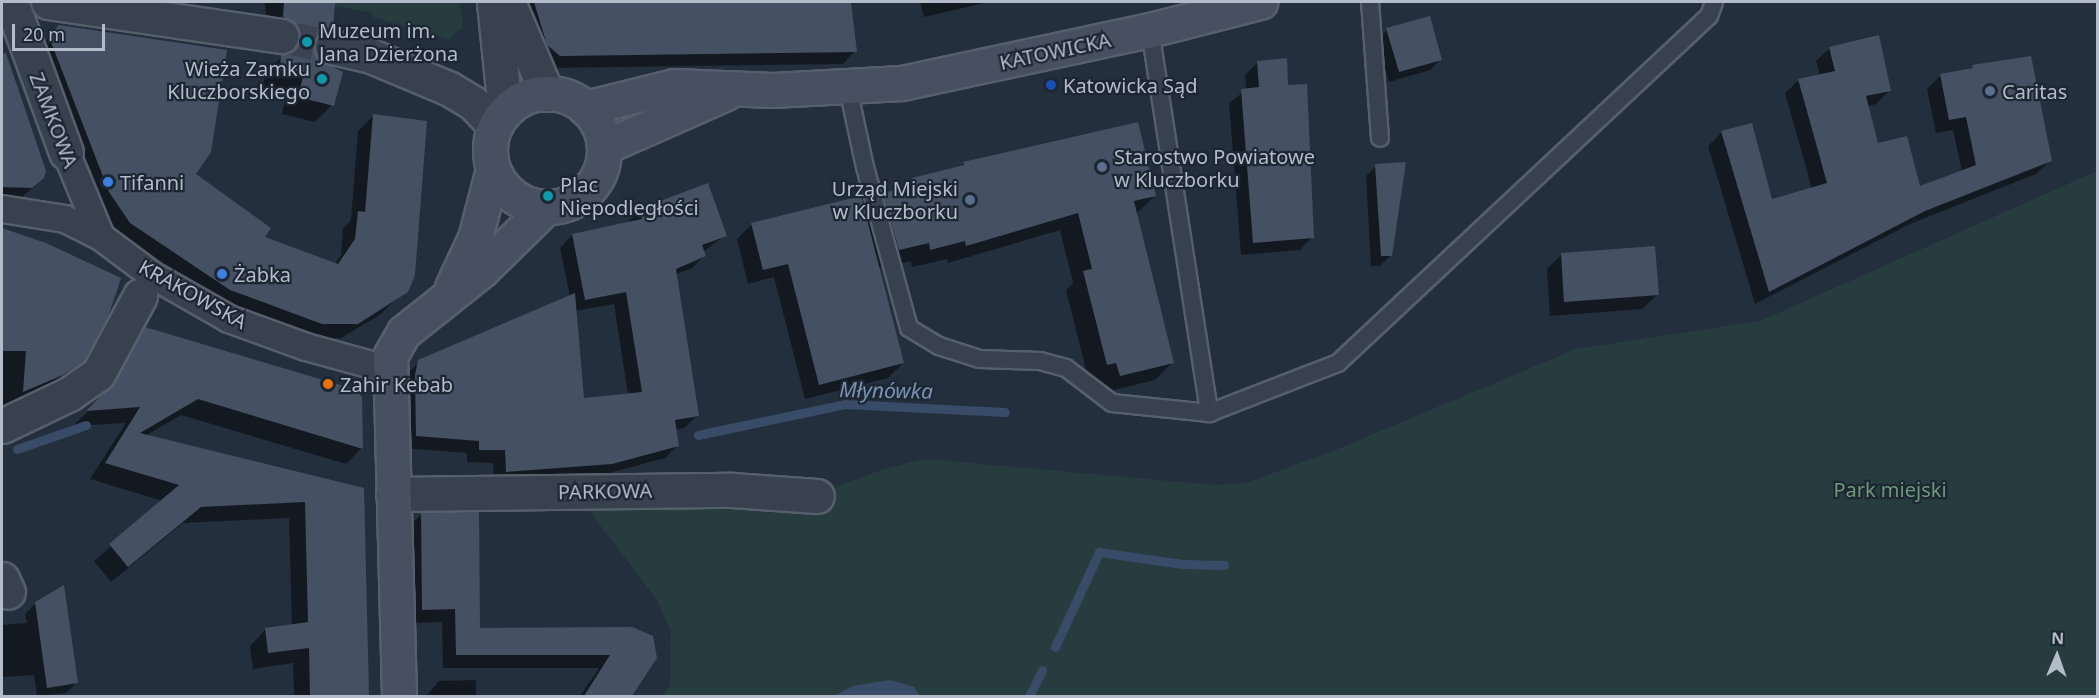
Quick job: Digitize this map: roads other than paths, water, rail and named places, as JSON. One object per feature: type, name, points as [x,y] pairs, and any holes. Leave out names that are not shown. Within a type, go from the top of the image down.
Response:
[{"type":"main road","name":"KATOWICKA","points":[[848,88],[902,83],[1150,30],[1260,2]]},
{"type":"main road","points":[[585,108],[674,86],[734,89],[848,88]]},
{"type":"main road","points":[[604,147],[734,89]]},
{"type":"main road","points":[[450,291],[475,238],[493,169],[490,140],[500,118],[527,96],[547,94],[572,99],[585,108],[601,132],[604,147],[594,182],[565,204],[546,207],[514,196],[493,169]]},
{"type":"main road","points":[[399,696],[390,370],[394,343],[450,291],[482,270],[546,207]]},
{"type":"street","name":"ZAMKOWA","points":[[11,2],[66,152],[101,237]]},
{"type":"street","points":[[48,2],[282,36]]},
{"type":"street","points":[[494,2],[500,118]]},
{"type":"street","points":[[508,2],[547,94]]},
{"type":"street","points":[[332,47],[370,56],[448,88],[500,118]]},
{"type":"street","name":"KRAKOWSKA","points":[[2,209],[65,219],[101,237],[152,275],[229,319],[306,347],[390,370]]},
{"type":"street","points":[[2,426],[69,394],[98,375],[140,296]]},
{"type":"street","name":"PARKOWA","points":[[393,494],[732,490],[817,496]]},
{"type":"lane","points":[[1370,2],[1380,138]]},
{"type":"lane","points":[[848,88],[865,167],[909,328],[939,346],[980,359],[1040,361],[1066,368],[1112,403],[1209,413],[1338,363],[1709,16],[1714,2]]},
{"type":"lane","points":[[1150,30],[1209,413]]},
{"type":"water","points":[[890,680],[914,687],[920,696],[834,696],[853,686]]},
{"type":"waterway","name":"Młynówka","points":[[698,435],[845,404],[1005,412]]},
{"type":"waterway","name":"Młynówka","points":[[17,449],[86,425]]},
{"type":"waterway","points":[[1055,647],[1099,552],[1182,564],[1224,565]]},
{"type":"waterway","points":[[1029,696],[1042,670]]},
{"type":"tunnel","points":[[282,36],[332,47]]},
{"type":"place","name":"Muzeum im. Jana Dzierżona","points":[[307,42]]},
{"type":"place","name":"Wieża Zamku Kluczborskiego","points":[[322,79]]},
{"type":"place","name":"Katowicka Sąd","points":[[1051,85]]},
{"type":"place","name":"Caritas","points":[[1990,91]]},
{"type":"place","name":"Starostwo Powiatowe w Kluczborku","points":[[1102,167]]},
{"type":"place","name":"Tifanni","points":[[108,182]]},
{"type":"place","name":"Plac Niepodległości","points":[[548,196]]},
{"type":"place","name":"Urząd Miejski w Kluczborku","points":[[970,200]]},
{"type":"place","name":"Żabka","points":[[222,274]]},
{"type":"place","name":"Zahir Kebab","points":[[328,384]]},
{"type":"park label","name":"Park miejski","points":[[1890,489]]}]
